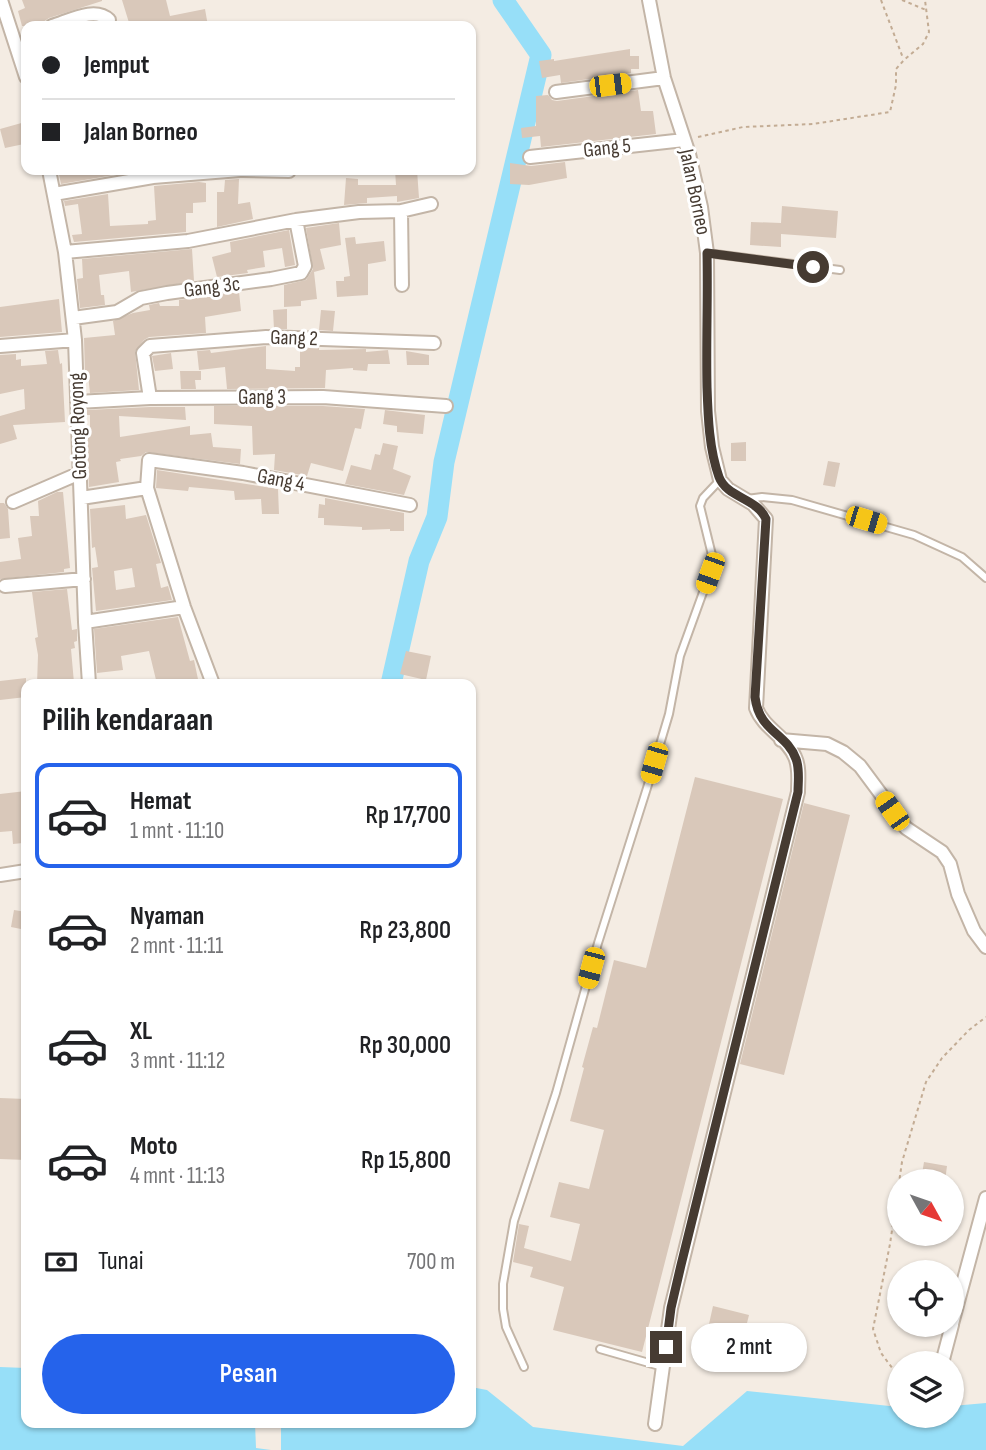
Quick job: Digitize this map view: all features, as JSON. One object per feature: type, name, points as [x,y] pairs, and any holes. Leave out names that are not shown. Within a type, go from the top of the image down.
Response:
[{"type":"street","points":[[1,0],[20,37]]},
{"type":"street","name":"Jalan Borneo","points":[[649,0],[664,78],[701,206],[707,253],[708,411],[712,447],[720,480]]},
{"type":"street","points":[[67,21],[92,13],[102,14],[109,20]]},
{"type":"street","points":[[556,92],[664,78]]},
{"type":"street","name":"Gang 5","points":[[530,157],[684,140]]},
{"type":"street","name":"Gotong Royong","points":[[50,175],[65,252],[75,340],[89,679]]},
{"type":"street","points":[[54,194],[178,175]]},
{"type":"street","points":[[65,252],[188,241],[296,220],[359,212],[401,211],[431,204]]},
{"type":"street","points":[[401,211],[402,285]]},
{"type":"street","name":"Gang 3c","points":[[73,318],[117,312],[141,298],[301,273],[305,266],[296,220]]},
{"type":"street","name":"Gang 2","points":[[149,398],[144,353],[147,347],[266,337],[433,343]]},
{"type":"street","points":[[0,346],[75,340]]},
{"type":"street","name":"Gang 3","points":[[77,402],[149,398],[332,397],[446,406]]},
{"type":"street","name":"Gang 4","points":[[147,488],[148,464],[152,459],[243,473],[410,505]]},
{"type":"street","points":[[13,502],[80,473]]},
{"type":"street","points":[[656,1424],[674,1295],[798,792],[796,759],[791,749],[760,717],[756,708],[766,519],[761,511],[728,489],[720,480]]},
{"type":"street","points":[[81,498],[147,488],[184,607],[211,679]]},
{"type":"street","points":[[5,586],[84,579]]},
{"type":"street","points":[[85,622],[184,607]]},
{"type":"street","points":[[781,740],[827,744],[844,752],[860,766],[906,828],[942,852],[950,864],[958,894],[974,931],[986,947]]},
{"type":"street","points":[[0,875],[21,872]]},
{"type":"street","points":[[964,1280],[986,1198]]},
{"type":"lane","points":[[707,253],[840,270]]},
{"type":"lane","points":[[524,1367],[506,1327],[503,1309],[503,1284],[514,1221],[556,1093],[598,943],[647,788],[668,714],[680,656],[710,573],[712,555],[699,506],[720,480]]},
{"type":"lane","points":[[745,499],[762,497],[792,500],[914,535],[962,557],[986,578]]},
{"type":"lane","points":[[600,1349],[663,1367]]},
{"type":"path","points":[[881,0],[904,60]]},
{"type":"path","points":[[902,0],[926,10]]},
{"type":"path","points":[[684,140],[743,127],[813,124],[890,112],[897,69],[923,44],[929,32],[925,0]]},
{"type":"path","points":[[887,1361],[881,1353],[873,1329],[890,1244],[902,1162],[926,1082],[942,1058],[986,1017]]},
{"type":"water","points":[[0,1367],[21,1368],[21,1428],[255,1428],[256,1448],[271,1450],[0,1450]]},
{"type":"water","points":[[476,1388],[487,1390],[533,1427],[683,1446],[747,1391],[887,1406],[887,1428],[964,1428],[964,1405],[986,1403],[986,1450],[281,1450],[281,1428],[476,1428]]},
{"type":"building","points":[[22,0],[102,0],[44,21],[21,22],[18,11],[25,8]]},
{"type":"building","points":[[122,0],[166,0],[170,16],[205,9],[207,21],[128,21]]},
{"type":"building","points":[[630,49],[630,56],[639,56],[639,69],[631,69],[631,73],[561,83],[560,75],[542,78],[539,61]]},
{"type":"building","points":[[638,90],[641,111],[653,111],[656,134],[541,147],[540,136],[522,138],[521,128],[536,126],[536,96],[548,95],[557,101]]},
{"type":"building","points":[[21,123],[21,145],[5,148],[0,129]]},
{"type":"building","points":[[565,162],[567,178],[529,185],[510,184],[510,163],[531,166]]},
{"type":"building","points":[[59,175],[114,175],[61,184]]},
{"type":"building","points":[[395,175],[417,175],[419,198],[397,202],[397,196],[367,198],[367,203],[344,205],[346,178],[358,179],[358,185],[396,185]]},
{"type":"building","points":[[239,179],[238,204],[250,202],[253,219],[217,227],[217,192],[224,192],[225,180]]},
{"type":"building","points":[[206,183],[206,202],[193,203],[193,213],[186,213],[186,232],[74,242],[72,235],[82,234],[78,204],[65,206],[64,201],[108,194],[110,226],[148,224],[148,221],[156,220],[154,186]]},
{"type":"building","points":[[782,206],[838,211],[836,238],[781,234],[781,247],[750,245],[751,222],[781,223]]},
{"type":"building","points":[[339,223],[341,245],[320,249],[325,269],[314,272],[317,299],[301,301],[301,306],[284,307],[284,285],[306,280],[313,269],[306,228]]},
{"type":"building","points":[[289,230],[295,265],[285,267],[282,248],[263,251],[265,267],[247,270],[248,273],[217,277],[212,257],[231,252],[230,242]]},
{"type":"building","points":[[355,237],[356,244],[384,241],[386,261],[368,264],[368,295],[337,297],[336,281],[344,281],[344,277],[350,276],[345,238]]},
{"type":"building","points":[[192,249],[194,281],[131,292],[129,271],[99,275],[105,305],[80,308],[77,279],[83,278],[82,259]]},
{"type":"building","points":[[239,292],[241,311],[205,317],[206,333],[149,337],[144,340],[135,351],[139,390],[90,393],[88,374],[85,375],[84,338],[115,335],[113,321],[150,310],[149,305],[159,303],[160,306],[179,306],[179,300]]},
{"type":"building","points":[[59,299],[62,332],[0,337],[0,307]]},
{"type":"building","points":[[287,309],[287,329],[274,329],[273,310]]},
{"type":"building","points":[[321,310],[335,311],[333,331],[319,330]]},
{"type":"building","points":[[266,346],[266,369],[295,371],[295,367],[300,367],[300,347],[319,350],[366,349],[366,352],[388,350],[390,364],[368,364],[367,371],[353,368],[326,370],[325,388],[227,389],[225,367],[199,370],[197,351],[210,350],[211,353]]},
{"type":"building","points":[[58,350],[60,364],[62,363],[65,422],[13,425],[17,439],[0,444],[0,416],[25,409],[24,389],[0,394],[0,355],[16,354],[16,360],[21,359],[21,366],[47,364],[45,351]]},
{"type":"building","points":[[406,351],[429,355],[429,365],[407,365]]},
{"type":"building","points":[[171,353],[173,369],[155,371],[152,356]]},
{"type":"building","points":[[180,371],[201,371],[201,380],[195,380],[196,389],[181,389]]},
{"type":"building","points":[[214,406],[323,406],[365,409],[361,429],[355,428],[343,471],[311,463],[307,476],[274,470],[275,454],[253,455],[252,426],[214,424]]},
{"type":"building","points":[[185,407],[186,420],[119,416],[120,437],[190,426],[190,435],[211,433],[213,447],[241,449],[240,464],[146,452],[141,456],[116,462],[119,482],[89,487],[87,436],[90,435],[90,415],[87,415],[87,410]]},
{"type":"building","points":[[385,410],[425,415],[423,434],[397,432],[397,426],[383,424]]},
{"type":"building","points":[[746,442],[746,461],[731,461],[731,443]]},
{"type":"building","points":[[383,443],[398,446],[393,469],[411,476],[404,495],[345,484],[351,465],[371,470],[375,454],[380,455]]},
{"type":"building","points":[[828,461],[840,463],[835,487],[823,485]]},
{"type":"building","points":[[157,470],[278,489],[279,514],[262,514],[261,499],[235,500],[234,491],[189,487],[188,491],[156,488]]},
{"type":"building","points":[[63,492],[70,568],[64,569],[64,572],[0,579],[0,562],[21,559],[18,538],[32,536],[30,516],[39,516],[38,501]]},
{"type":"building","points":[[325,498],[404,513],[404,531],[362,530],[362,527],[324,525],[324,518],[318,518],[319,504],[325,505]]},
{"type":"building","points":[[0,503],[4,503],[8,509],[10,538],[0,539]]},
{"type":"building","points":[[125,505],[126,519],[146,515],[161,563],[156,564],[161,588],[168,586],[172,600],[96,611],[92,568],[98,567],[95,547],[92,548],[90,509]],"holes":[[[132,568],[135,587],[116,590],[114,571]]]},
{"type":"building","points":[[67,589],[72,630],[77,629],[75,648],[71,649],[74,679],[37,679],[35,638],[38,637],[32,592]]},
{"type":"building","points":[[178,617],[198,679],[156,679],[149,651],[121,656],[123,670],[97,673],[94,629]]},
{"type":"building","points":[[406,651],[431,656],[426,679],[400,674]]},
{"type":"building","points":[[26,678],[21,679],[21,698],[0,700],[0,681]]},
{"type":"building","points":[[695,777],[783,799],[642,1352],[553,1330],[564,1287],[530,1277],[533,1267],[513,1262],[519,1224],[529,1226],[524,1248],[571,1261],[580,1224],[550,1217],[559,1182],[589,1189],[604,1130],[570,1121],[584,1068],[582,1067],[593,1027],[597,1028],[614,960],[646,968]]},
{"type":"building","points":[[21,792],[21,843],[13,844],[12,831],[0,832],[0,794]]},
{"type":"building","points":[[804,803],[850,815],[784,1075],[740,1064]]},
{"type":"building","points":[[14,910],[21,911],[21,929],[11,927]]},
{"type":"building","points":[[0,1098],[21,1099],[21,1160],[0,1159]]},
{"type":"building","points":[[924,1162],[947,1166],[947,1169],[923,1169]]},
{"type":"building","points":[[713,1306],[749,1315],[738,1359],[703,1351]]},
{"type":"waterway","points":[[392,679],[419,561],[437,517],[444,462],[541,55],[503,0]]},
{"type":"route","points":[[666,1347],[681,1265],[798,792],[798,769],[791,749],[765,724],[756,708],[766,519],[753,503],[728,489],[720,480],[712,447],[708,411],[707,253],[813,267]]}]
